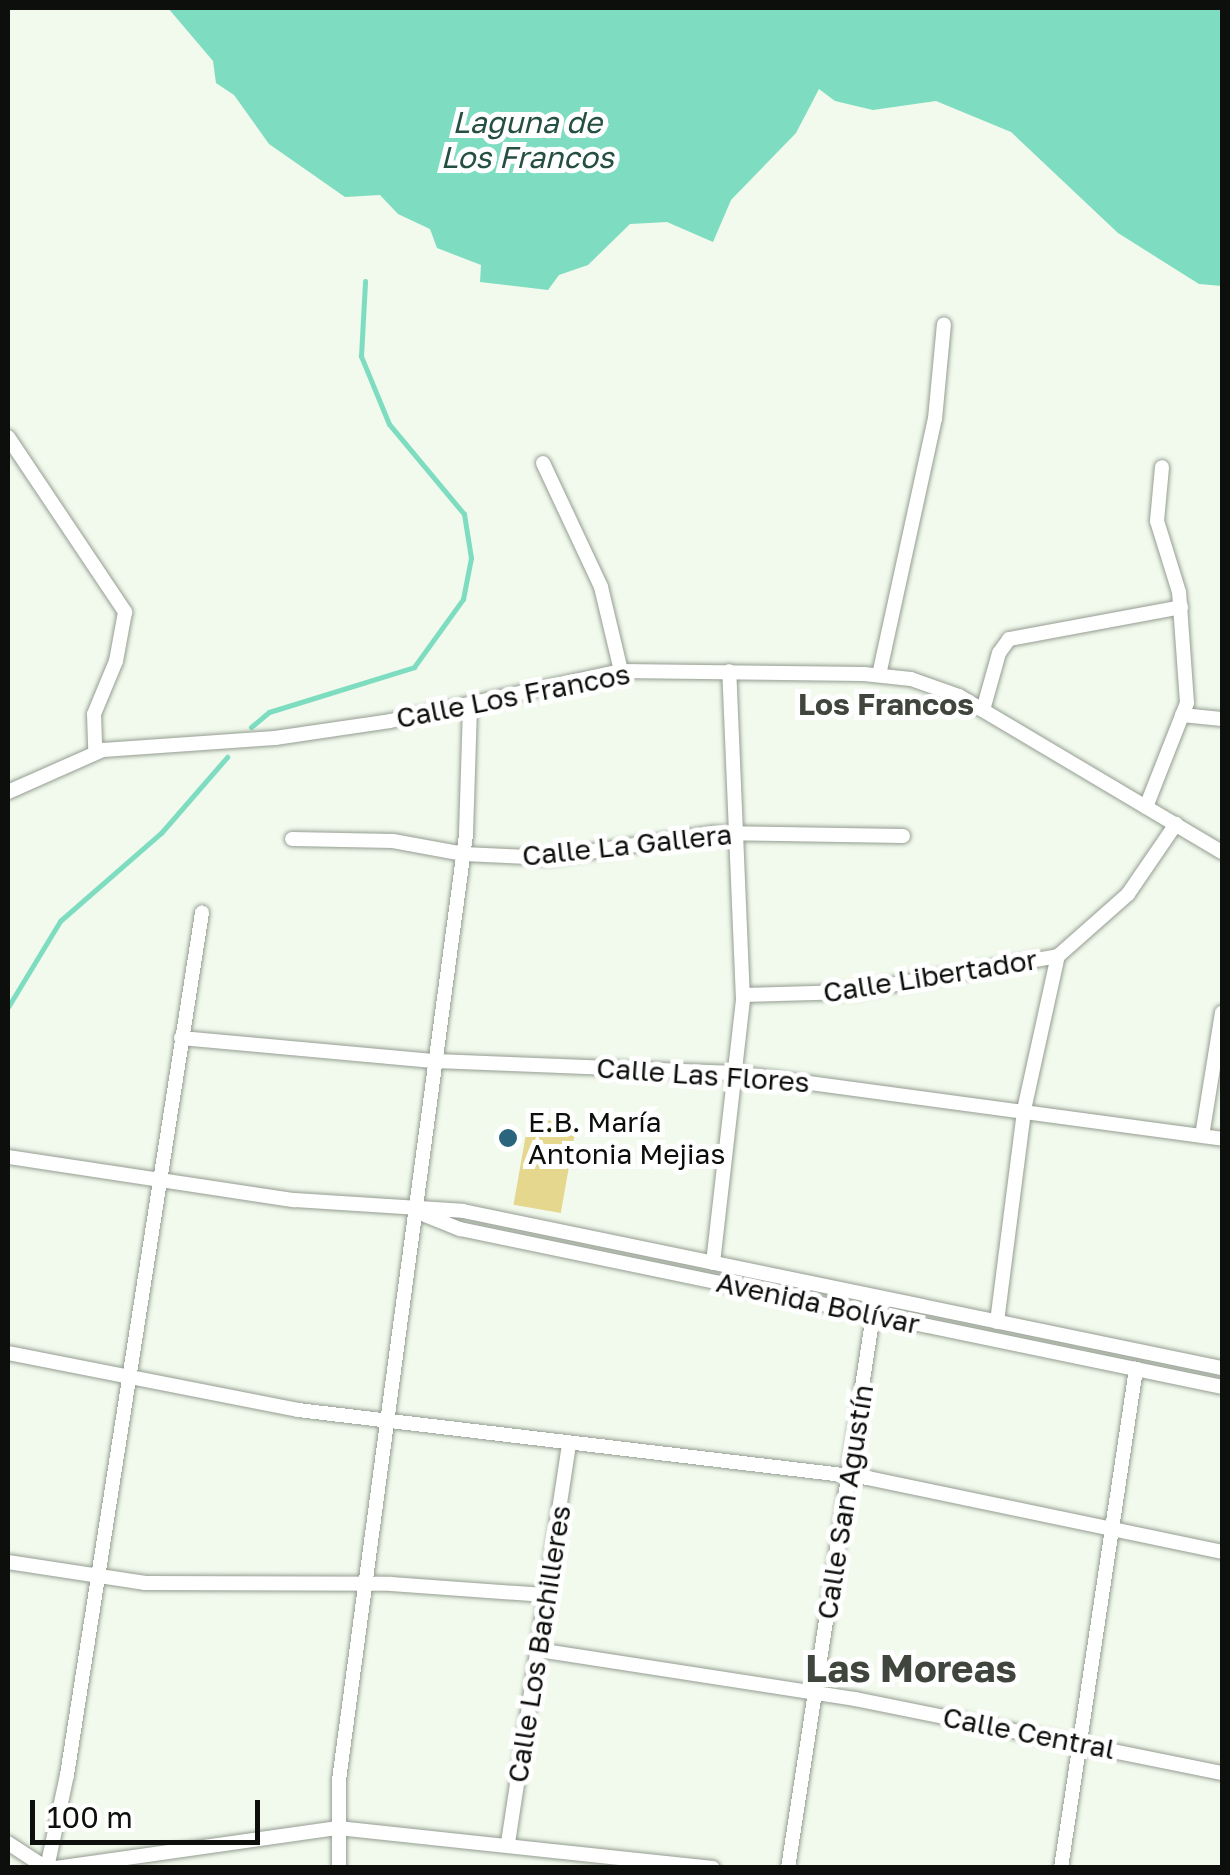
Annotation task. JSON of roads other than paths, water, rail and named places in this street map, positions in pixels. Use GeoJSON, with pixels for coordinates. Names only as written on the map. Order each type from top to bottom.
{"type":"FeatureCollection","features":[{"type":"Feature","properties":{"kind":"street"},"geometry":{"type":"LineString","coordinates":[[879,675],[936,419],[944,324]]}},
{"type":"Feature","properties":{"kind":"street"},"geometry":{"type":"LineString","coordinates":[[8,437],[125,612],[116,661],[94,714],[95,752]]}},
{"type":"Feature","properties":{"kind":"street"},"geometry":{"type":"LineString","coordinates":[[543,464],[601,587],[621,671]]}},
{"type":"Feature","properties":{"kind":"street"},"geometry":{"type":"LineString","coordinates":[[1146,806],[1182,715],[1181,607],[1158,521],[1162,468]]}},
{"type":"Feature","properties":{"kind":"street"},"geometry":{"type":"LineString","coordinates":[[983,710],[998,653],[1009,640],[1181,607]]}},
{"type":"Feature","properties":{"kind":"street","name":"Calle Los Francos"},"geometry":{"type":"LineString","coordinates":[[8,792],[95,752],[275,738],[470,706],[621,671],[879,675],[936,687],[983,710],[1222,852]]}},
{"type":"Feature","properties":{"kind":"street"},"geometry":{"type":"LineString","coordinates":[[713,1263],[743,995],[729,671]]}},
{"type":"Feature","properties":{"kind":"street"},"geometry":{"type":"LineString","coordinates":[[339,1868],[338,1828],[363,1588],[464,854],[470,706]]}},
{"type":"Feature","properties":{"kind":"street"},"geometry":{"type":"LineString","coordinates":[[1182,715],[1222,719]]}},
{"type":"Feature","properties":{"kind":"street","name":"Calle Libertador"},"geometry":{"type":"LineString","coordinates":[[743,995],[850,992],[1058,956],[1128,894],[1176,824]]}},
{"type":"Feature","properties":{"kind":"street","name":"Calle La Gallera"},"geometry":{"type":"LineString","coordinates":[[292,838],[393,841],[464,854],[548,858],[736,832],[904,836]]}},
{"type":"Feature","properties":{"kind":"street"},"geometry":{"type":"LineString","coordinates":[[8,1843],[46,1868],[67,1776],[94,1578],[162,1182],[180,1038],[202,914]]}},
{"type":"Feature","properties":{"kind":"street"},"geometry":{"type":"LineString","coordinates":[[997,1322],[1024,1110],[1058,956]]}},
{"type":"Feature","properties":{"kind":"street"},"geometry":{"type":"LineString","coordinates":[[1202,1136],[1222,1013]]}},
{"type":"Feature","properties":{"kind":"street","name":"Calle Las Flores"},"geometry":{"type":"LineString","coordinates":[[180,1038],[436,1061],[736,1073],[1222,1139]]}},
{"type":"Feature","properties":{"kind":"street","name":"Avenida Bolívar"},"geometry":{"type":"LineString","coordinates":[[8,1158],[162,1182],[415,1211],[463,1212],[1222,1368]]}},
{"type":"Feature","properties":{"kind":"street","name":"Avenida Bolívar"},"geometry":{"type":"LineString","coordinates":[[415,1211],[460,1229],[1222,1387]]}},
{"type":"Feature","properties":{"kind":"street","name":"Calle San Agustín"},"geometry":{"type":"LineString","coordinates":[[788,1868],[873,1315]]}},
{"type":"Feature","properties":{"kind":"street"},"geometry":{"type":"LineString","coordinates":[[8,1353],[384,1421],[848,1475],[1222,1552]]}},
{"type":"Feature","properties":{"kind":"street"},"geometry":{"type":"LineString","coordinates":[[1061,1868],[1136,1369]]}},
{"type":"Feature","properties":{"kind":"street","name":"Calle Los Bachilleres"},"geometry":{"type":"LineString","coordinates":[[508,1843],[569,1444]]}},
{"type":"Feature","properties":{"kind":"street"},"geometry":{"type":"LineString","coordinates":[[8,1562],[94,1578],[546,1595]]}},
{"type":"Feature","properties":{"kind":"street","name":"Calle Central"},"geometry":{"type":"LineString","coordinates":[[538,1650],[816,1692],[1222,1774]]}},
{"type":"Feature","properties":{"kind":"street"},"geometry":{"type":"LineString","coordinates":[[56,1868],[338,1828],[508,1843],[713,1868]]}},
{"type":"Feature","properties":{"kind":"water","name":"Laguna de Los Francos"},"geometry":{"type":"Polygon","coordinates":[[[168,8],[1222,8],[1222,286],[1199,284],[1118,233],[1011,132],[936,101],[873,110],[835,101],[819,89],[796,133],[731,200],[713,242],[667,222],[630,224],[588,265],[559,275],[548,290],[480,282],[481,265],[437,248],[430,229],[398,214],[380,195],[345,197],[269,144],[234,95],[216,83],[213,61],[168,8]]]}},
{"type":"Feature","properties":{"kind":"waterway"},"geometry":{"type":"LineString","coordinates":[[251,727],[269,712],[414,667],[463,599],[471,558],[464,514],[389,424],[361,356],[365,281]]}},
{"type":"Feature","properties":{"kind":"waterway"},"geometry":{"type":"LineString","coordinates":[[8,1007],[60,921],[161,833],[227,757]]}},
{"type":"Feature","properties":{"kind":"place","name":"E.B. María Antonia Mejias"},"geometry":{"type":"Point","coordinates":[508,1138]}},
{"type":"Feature","properties":{"kind":"district","name":"Los Francos"},"geometry":{"type":"Point","coordinates":[886,704]}},
{"type":"Feature","properties":{"kind":"district","name":"Las Moreas"},"geometry":{"type":"Point","coordinates":[911,1668]}}]}
